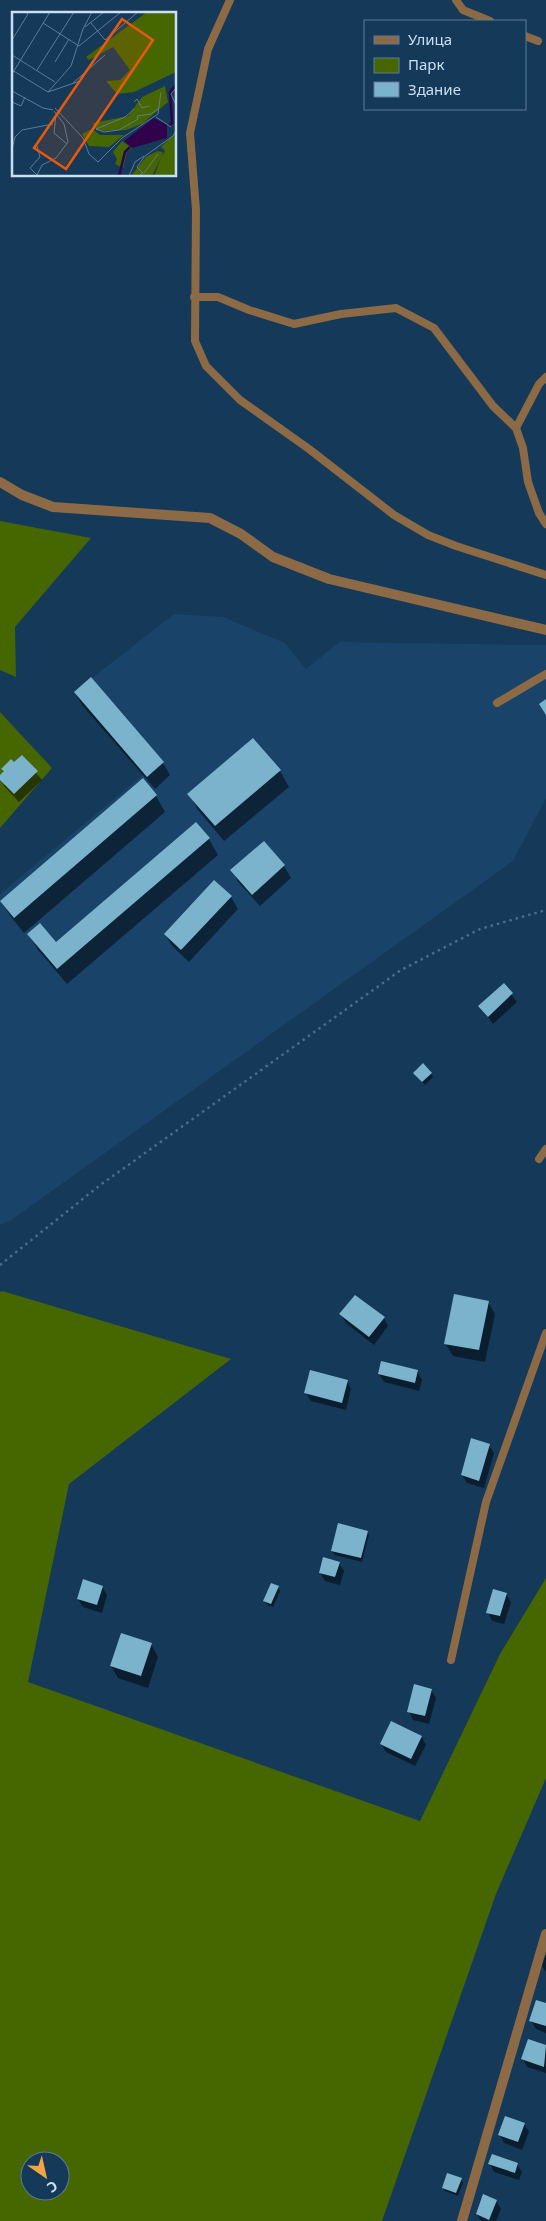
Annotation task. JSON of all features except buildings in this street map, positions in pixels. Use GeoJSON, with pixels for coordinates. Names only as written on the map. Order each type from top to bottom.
{"type":"FeatureCollection","features":[{"type":"Feature","properties":{"kind":"street"},"geometry":{"type":"LineString","coordinates":[[0,482],[22,495],[53,507],[210,518],[241,534],[273,557],[329,579],[546,630]]}},
{"type":"Feature","properties":{"kind":"street"},"geometry":{"type":"LineString","coordinates":[[462,2221],[546,1934]]}},
{"type":"Feature","properties":{"kind":"lane"},"geometry":{"type":"LineString","coordinates":[[230,0],[208,49],[190,133],[196,210],[195,341],[206,366],[240,400],[309,448],[394,516],[428,535],[456,546],[546,575]]}},
{"type":"Feature","properties":{"kind":"lane"},"geometry":{"type":"LineString","coordinates":[[456,0],[463,10],[488,20]]}},
{"type":"Feature","properties":{"kind":"lane"},"geometry":{"type":"LineString","coordinates":[[526,36],[538,41]]}},
{"type":"Feature","properties":{"kind":"lane"},"geometry":{"type":"LineString","coordinates":[[194,297],[218,296],[249,310],[294,324],[341,314],[396,308],[434,328],[493,406],[516,428],[522,448],[528,482],[539,513],[546,524]]}},
{"type":"Feature","properties":{"kind":"lane"},"geometry":{"type":"LineString","coordinates":[[516,428],[539,384],[546,377]]}},
{"type":"Feature","properties":{"kind":"lane"},"geometry":{"type":"LineString","coordinates":[[497,703],[546,674]]}},
{"type":"Feature","properties":{"kind":"lane"},"geometry":{"type":"LineString","coordinates":[[539,1159],[546,1150]]}},
{"type":"Feature","properties":{"kind":"lane"},"geometry":{"type":"LineString","coordinates":[[451,1660],[486,1502],[546,1333]]}},
{"type":"Feature","properties":{"kind":"path"},"geometry":{"type":"LineString","coordinates":[[0,1265],[100,1186],[401,970],[480,929],[546,910]]}},
{"type":"Feature","properties":{"kind":"shaded area"},"geometry":{"type":"Polygon","coordinates":[[[174,614],[223,617],[285,643],[306,669],[339,642],[546,645],[546,798],[513,861],[10,1221],[0,1225],[0,894],[144,774],[74,692],[174,614]]]}},
{"type":"Feature","properties":{"kind":"green space"},"geometry":{"type":"Polygon","coordinates":[[[0,521],[91,538],[15,627],[16,677],[0,670],[0,521]]]}},
{"type":"Feature","properties":{"kind":"green space"},"geometry":{"type":"Polygon","coordinates":[[[0,712],[52,768],[0,828],[0,712]]]}},
{"type":"Feature","properties":{"kind":"green space"},"geometry":{"type":"Polygon","coordinates":[[[2,1291],[231,1359],[69,1484],[28,1682],[420,1821],[500,1654],[546,1578],[546,1778],[496,1894],[382,2221],[0,2221],[0,1292],[2,1291]]]}}]}
